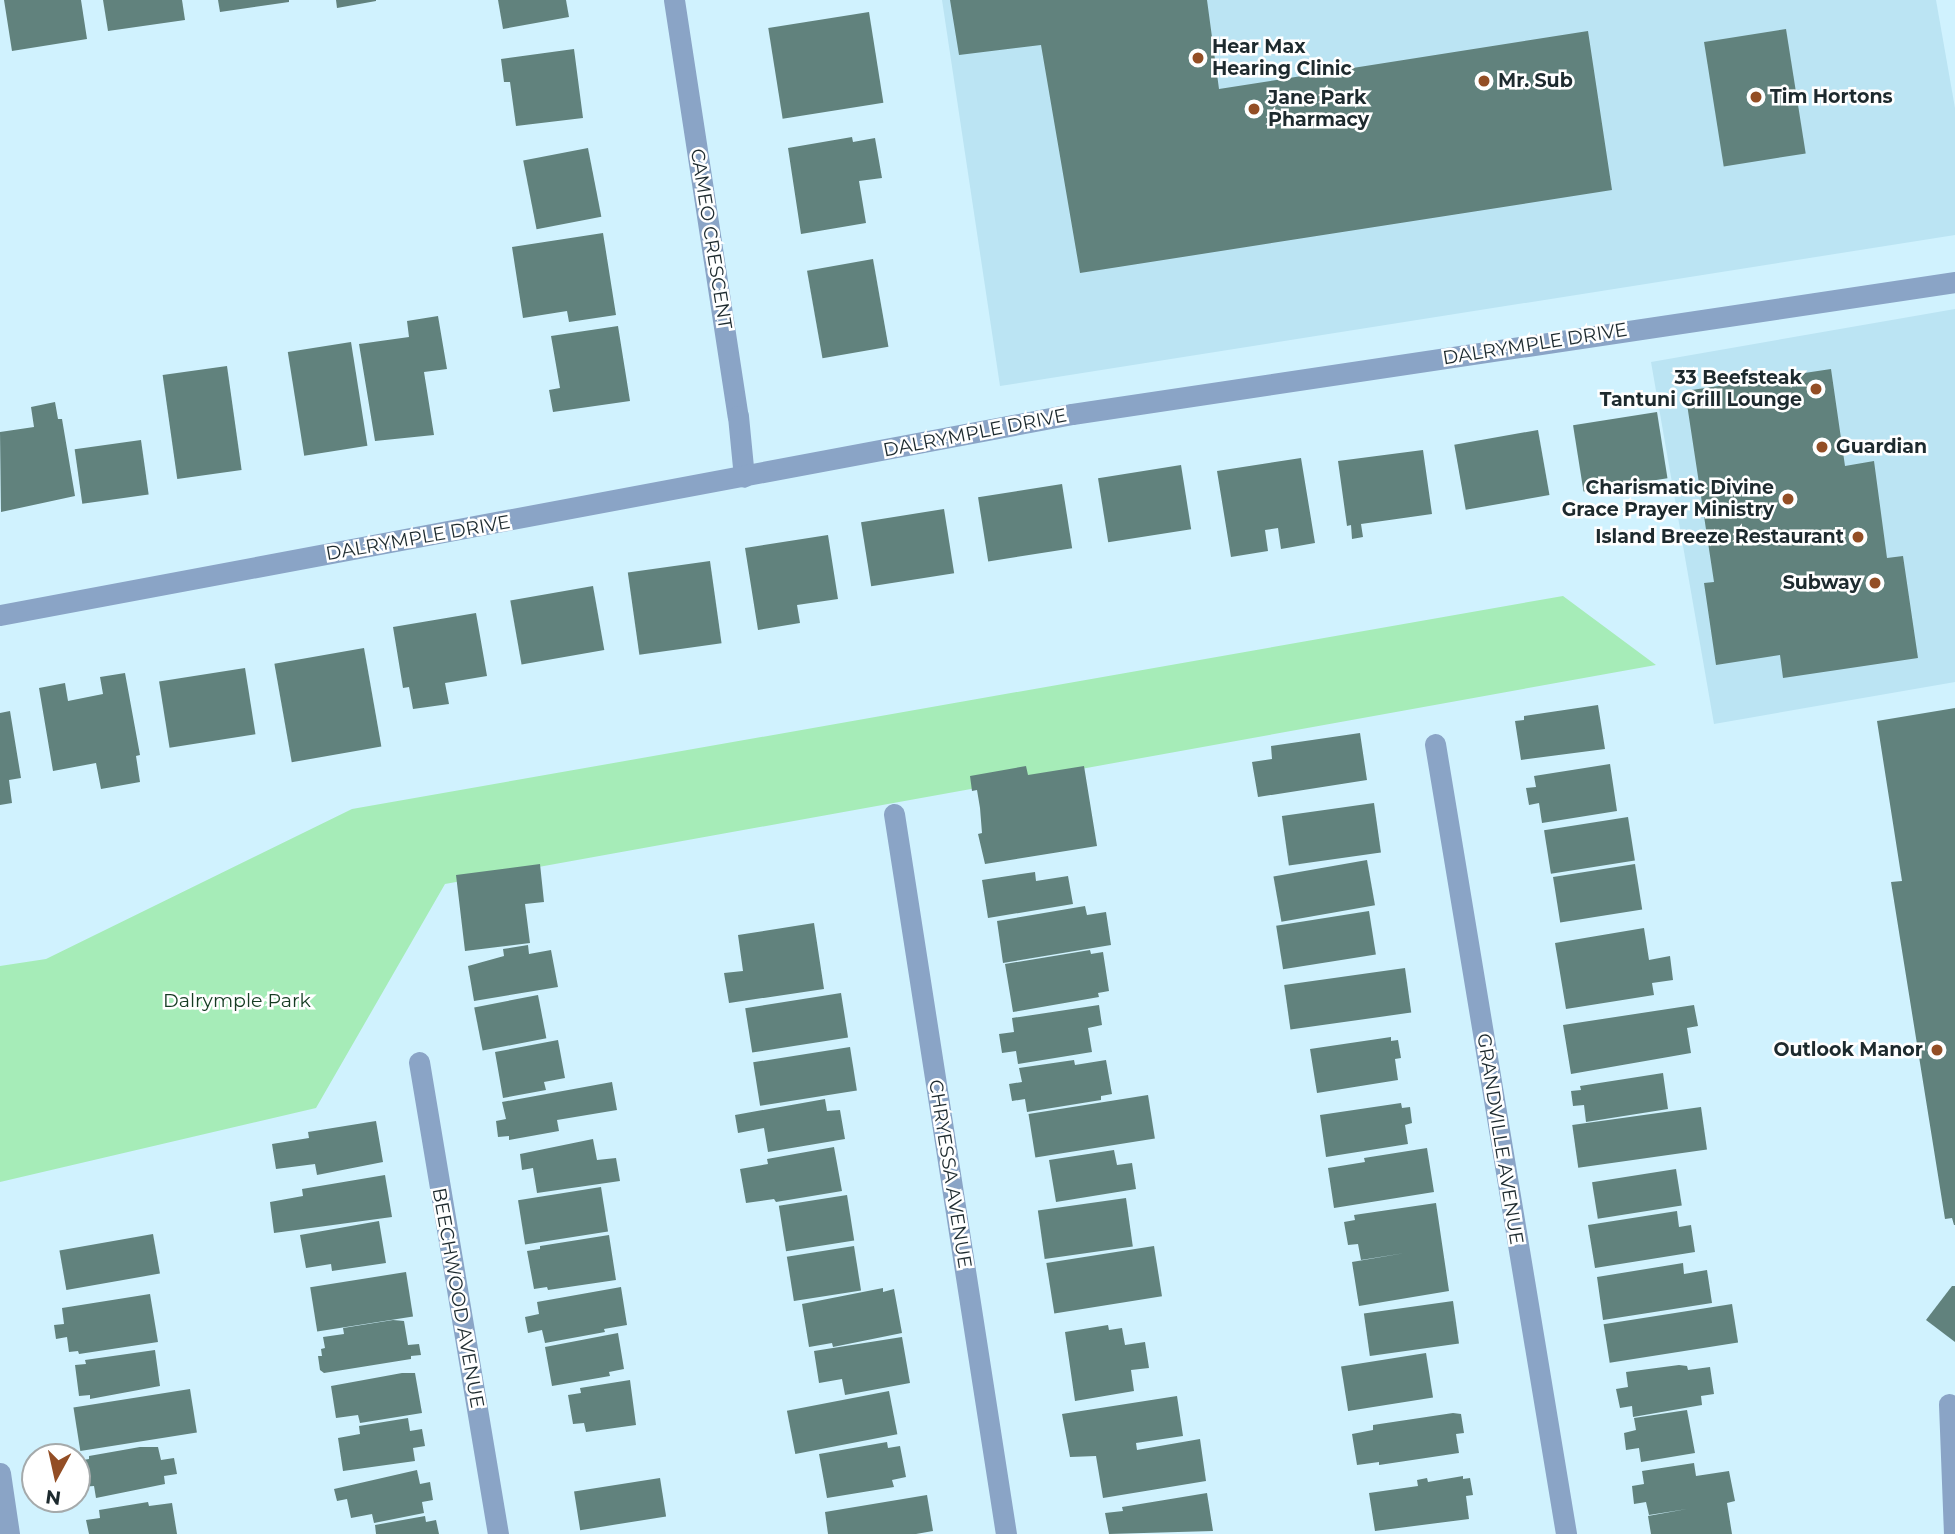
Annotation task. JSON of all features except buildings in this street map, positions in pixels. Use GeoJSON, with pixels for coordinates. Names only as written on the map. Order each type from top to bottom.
{"type":"FeatureCollection","features":[{"type":"Feature","properties":{"kind":"street","name":"CAMEO CRESCENT"},"geometry":{"type":"LineString","coordinates":[[674,0],[738,416],[744,477]]}},
{"type":"Feature","properties":{"kind":"street","name":"DALRYMPLE DRIVE"},"geometry":{"type":"LineString","coordinates":[[0,615],[1072,414],[1955,282]]}},
{"type":"Feature","properties":{"kind":"street","name":"GRANDVILLE AVENUE"},"geometry":{"type":"LineString","coordinates":[[1435,744],[1566,1534]]}},
{"type":"Feature","properties":{"kind":"street","name":"CHRYESSA AVENUE"},"geometry":{"type":"LineString","coordinates":[[894,814],[1006,1534]]}},
{"type":"Feature","properties":{"kind":"street","name":"BEECHWOOD AVENUE"},"geometry":{"type":"LineString","coordinates":[[419,1062],[498,1534]]}},
{"type":"Feature","properties":{"kind":"street"},"geometry":{"type":"LineString","coordinates":[[1949,1404],[1954,1534]]}},
{"type":"Feature","properties":{"kind":"street"},"geometry":{"type":"LineString","coordinates":[[0,1473],[9,1534]]}},
{"type":"Feature","properties":{"kind":"shaded area"},"geometry":{"type":"Polygon","coordinates":[[[942,0],[1936,0],[1955,108],[1955,235],[1000,386],[942,0]]]}},
{"type":"Feature","properties":{"kind":"shaded area"},"geometry":{"type":"Polygon","coordinates":[[[1955,309],[1955,682],[1714,724],[1651,362],[1955,309]]]}},
{"type":"Feature","properties":{"kind":"green space","name":"Dalrymple Park"},"geometry":{"type":"Polygon","coordinates":[[[1563,596],[1656,665],[445,884],[316,1108],[0,1182],[0,966],[46,959],[352,809],[1563,596]]]}},
{"type":"Feature","properties":{"kind":"place","name":"Hear Max Hearing Clinic"},"geometry":{"type":"Point","coordinates":[1198,58]}},
{"type":"Feature","properties":{"kind":"place","name":"Mr. Sub"},"geometry":{"type":"Point","coordinates":[1484,81]}},
{"type":"Feature","properties":{"kind":"place","name":"Tim Hortons"},"geometry":{"type":"Point","coordinates":[1756,97]}},
{"type":"Feature","properties":{"kind":"place","name":"Jane Park Pharmacy"},"geometry":{"type":"Point","coordinates":[1254,109]}},
{"type":"Feature","properties":{"kind":"place","name":"33 Beefsteak Tantuni Grill Lounge"},"geometry":{"type":"Point","coordinates":[1816,389]}},
{"type":"Feature","properties":{"kind":"place","name":"Guardian"},"geometry":{"type":"Point","coordinates":[1822,447]}},
{"type":"Feature","properties":{"kind":"place","name":"Charismatic Divine Grace Prayer Ministry"},"geometry":{"type":"Point","coordinates":[1788,499]}},
{"type":"Feature","properties":{"kind":"place","name":"Island Breeze Restaurant"},"geometry":{"type":"Point","coordinates":[1858,537]}},
{"type":"Feature","properties":{"kind":"place","name":"Subway"},"geometry":{"type":"Point","coordinates":[1875,583]}},
{"type":"Feature","properties":{"kind":"place","name":"Outlook Manor"},"geometry":{"type":"Point","coordinates":[1937,1050]}}]}
